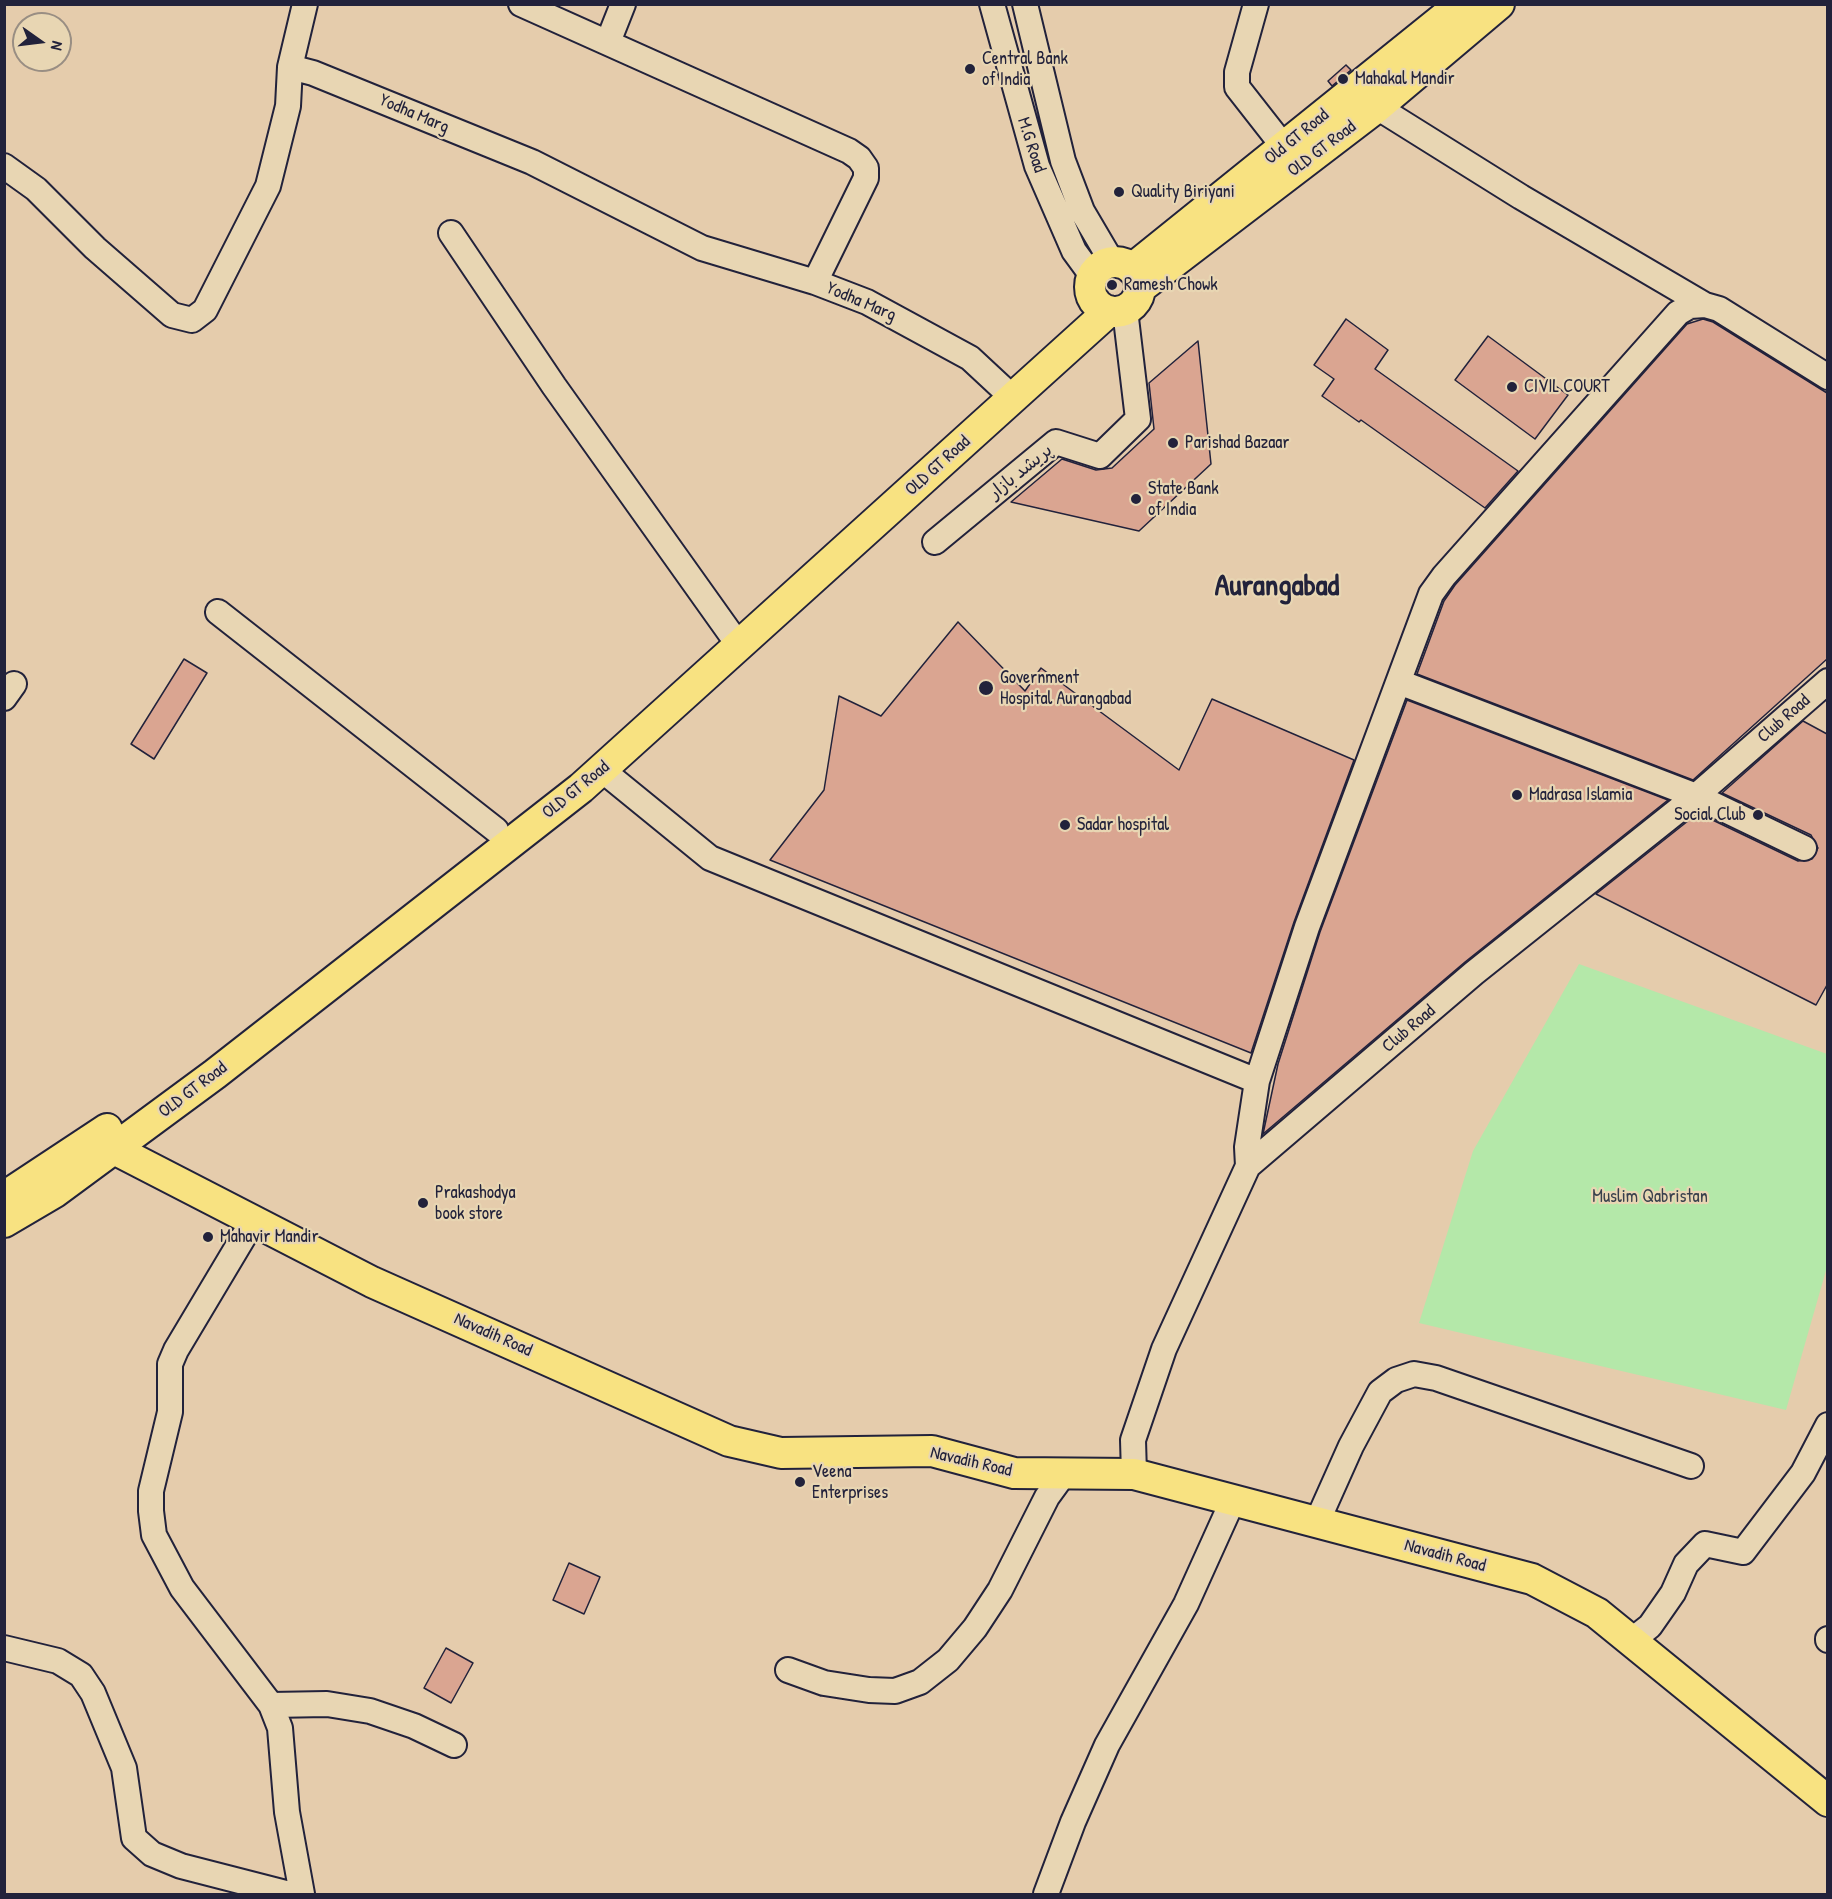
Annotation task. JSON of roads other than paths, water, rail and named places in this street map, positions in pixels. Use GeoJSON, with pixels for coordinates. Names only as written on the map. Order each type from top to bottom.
{"type":"FeatureCollection","features":[{"type":"Feature","properties":{"kind":"main road","name":"Old GT Road"},"geometry":{"type":"LineString","coordinates":[[1115,288],[1461,4]]}},
{"type":"Feature","properties":{"kind":"main road","name":"OLD GT Road"},"geometry":{"type":"LineString","coordinates":[[4,1197],[108,1141],[225,1066],[602,770],[1009,393],[1115,288],[1377,107],[1499,4]]}},
{"type":"Feature","properties":{"kind":"main road","name":"OLD GT Road"},"geometry":{"type":"LineString","coordinates":[[4,1222],[55,1192],[108,1141],[203,1062],[566,774],[1009,393]]}},
{"type":"Feature","properties":{"kind":"main road","name":"Navadih Road"},"geometry":{"type":"LineString","coordinates":[[108,1141],[253,1221],[372,1282],[729,1441],[781,1453],[932,1451],[1014,1473],[1134,1474],[1532,1579],[1597,1613],[1827,1801]]}},
{"type":"Feature","properties":{"kind":"street"},"geometry":{"type":"LineString","coordinates":[[7,174],[36,189],[95,248],[172,315],[192,320],[205,310],[268,186],[288,106],[290,67],[305,4]]}},
{"type":"Feature","properties":{"kind":"street"},"geometry":{"type":"LineString","coordinates":[[521,4],[849,151],[859,158],[866,168],[866,178],[815,282]]}},
{"type":"Feature","properties":{"kind":"street"},"geometry":{"type":"LineString","coordinates":[[608,42],[623,4]]}},
{"type":"Feature","properties":{"kind":"street","name":"M.G Road"},"geometry":{"type":"LineString","coordinates":[[992,4],[1037,166],[1074,251],[1115,288]]}},
{"type":"Feature","properties":{"kind":"street","name":"M.G Road"},"geometry":{"type":"LineString","coordinates":[[1025,4],[1063,161],[1115,288]]}},
{"type":"Feature","properties":{"kind":"street"},"geometry":{"type":"LineString","coordinates":[[1256,4],[1237,72],[1237,87],[1284,147]]}},
{"type":"Feature","properties":{"kind":"street","name":"Yodha Marg"},"geometry":{"type":"LineString","coordinates":[[290,67],[313,73],[578,182],[702,249],[815,282],[904,320],[970,358],[1009,393]]}},
{"type":"Feature","properties":{"kind":"street"},"geometry":{"type":"LineString","coordinates":[[1377,107],[1466,164],[1705,305],[1731,315],[1827,377]]}},
{"type":"Feature","properties":{"kind":"street"},"geometry":{"type":"LineString","coordinates":[[451,233],[554,386],[730,633]]}},
{"type":"Feature","properties":{"kind":"street","name":"پریشد بازار"},"geometry":{"type":"LineString","coordinates":[[935,542],[1056,442],[1100,456],[1138,419],[1115,288]]}},
{"type":"Feature","properties":{"kind":"street"},"geometry":{"type":"LineString","coordinates":[[1248,1166],[1247,1147],[1257,1081],[1307,927],[1431,594],[1444,576],[1678,313],[1690,306],[1705,305]]}},
{"type":"Feature","properties":{"kind":"street"},"geometry":{"type":"LineString","coordinates":[[218,612],[496,830]]}},
{"type":"Feature","properties":{"kind":"street","name":"Club Road"},"geometry":{"type":"LineString","coordinates":[[1134,1474],[1133,1440],[1164,1349],[1248,1166],[1474,974],[1696,796],[1817,704],[1827,681]]}},
{"type":"Feature","properties":{"kind":"street"},"geometry":{"type":"LineString","coordinates":[[1399,682],[1696,796],[1804,848]]}},
{"type":"Feature","properties":{"kind":"street"},"geometry":{"type":"LineString","coordinates":[[602,770],[710,858],[1257,1081]]}},
{"type":"Feature","properties":{"kind":"street"},"geometry":{"type":"LineString","coordinates":[[253,1221],[176,1350],[170,1364],[170,1412],[151,1491],[151,1511],[154,1535],[182,1587],[271,1706],[280,1728],[287,1812],[302,1894]]}},
{"type":"Feature","properties":{"kind":"street"},"geometry":{"type":"LineString","coordinates":[[1317,1522],[1351,1446],[1380,1392],[1396,1380],[1414,1374],[1436,1378],[1691,1466]]}},
{"type":"Feature","properties":{"kind":"street"},"geometry":{"type":"LineString","coordinates":[[1631,1641],[1650,1626],[1673,1593],[1686,1564],[1705,1544],[1743,1552],[1803,1473],[1827,1425]]}},
{"type":"Feature","properties":{"kind":"street"},"geometry":{"type":"LineString","coordinates":[[788,1670],[824,1683],[869,1690],[895,1691],[921,1682],[948,1660],[975,1628],[1000,1590],[1047,1497],[1063,1475]]}},
{"type":"Feature","properties":{"kind":"street"},"geometry":{"type":"LineString","coordinates":[[1046,1894],[1073,1822],[1107,1745],[1186,1604],[1233,1500]]}},
{"type":"Feature","properties":{"kind":"street"},"geometry":{"type":"LineString","coordinates":[[4,1648],[58,1661],[81,1675],[93,1693],[124,1768],[134,1838],[152,1854],[181,1866],[290,1894]]}},
{"type":"Feature","properties":{"kind":"street"},"geometry":{"type":"LineString","coordinates":[[271,1706],[295,1703],[327,1704],[370,1711],[414,1726],[454,1745]]}},
{"type":"Feature","properties":{"kind":"place","name":"Central Bank of India"},"geometry":{"type":"Point","coordinates":[970,69]}},
{"type":"Feature","properties":{"kind":"place","name":"Mahakal Mandir"},"geometry":{"type":"Point","coordinates":[1343,79]}},
{"type":"Feature","properties":{"kind":"place","name":"Quality Biriyani"},"geometry":{"type":"Point","coordinates":[1119,192]}},
{"type":"Feature","properties":{"kind":"place","name":"Ramesh Chowk"},"geometry":{"type":"Point","coordinates":[1112,285]}},
{"type":"Feature","properties":{"kind":"place","name":"CIVIL COURT"},"geometry":{"type":"Point","coordinates":[1512,387]}},
{"type":"Feature","properties":{"kind":"place","name":"Parishad Bazaar"},"geometry":{"type":"Point","coordinates":[1173,443]}},
{"type":"Feature","properties":{"kind":"place","name":"State Bank of India"},"geometry":{"type":"Point","coordinates":[1136,499]}},
{"type":"Feature","properties":{"kind":"place","name":"Government Hospital Aurangabad"},"geometry":{"type":"Point","coordinates":[986,688]}},
{"type":"Feature","properties":{"kind":"place","name":"Madrasa Islamia"},"geometry":{"type":"Point","coordinates":[1517,795]}},
{"type":"Feature","properties":{"kind":"place","name":"Social Club"},"geometry":{"type":"Point","coordinates":[1758,815]}},
{"type":"Feature","properties":{"kind":"place","name":"Sadar hospital"},"geometry":{"type":"Point","coordinates":[1065,825]}},
{"type":"Feature","properties":{"kind":"place","name":"Prakashodya book store"},"geometry":{"type":"Point","coordinates":[423,1203]}},
{"type":"Feature","properties":{"kind":"place","name":"Mahavir Mandir"},"geometry":{"type":"Point","coordinates":[208,1237]}},
{"type":"Feature","properties":{"kind":"place","name":"Veena Enterprises"},"geometry":{"type":"Point","coordinates":[800,1482]}},
{"type":"Feature","properties":{"kind":"district","name":"Aurangabad"},"geometry":{"type":"Point","coordinates":[1277,587]}},
{"type":"Feature","properties":{"kind":"park label","name":"Muslim Qabristan"},"geometry":{"type":"Point","coordinates":[1650,1197]}}]}
